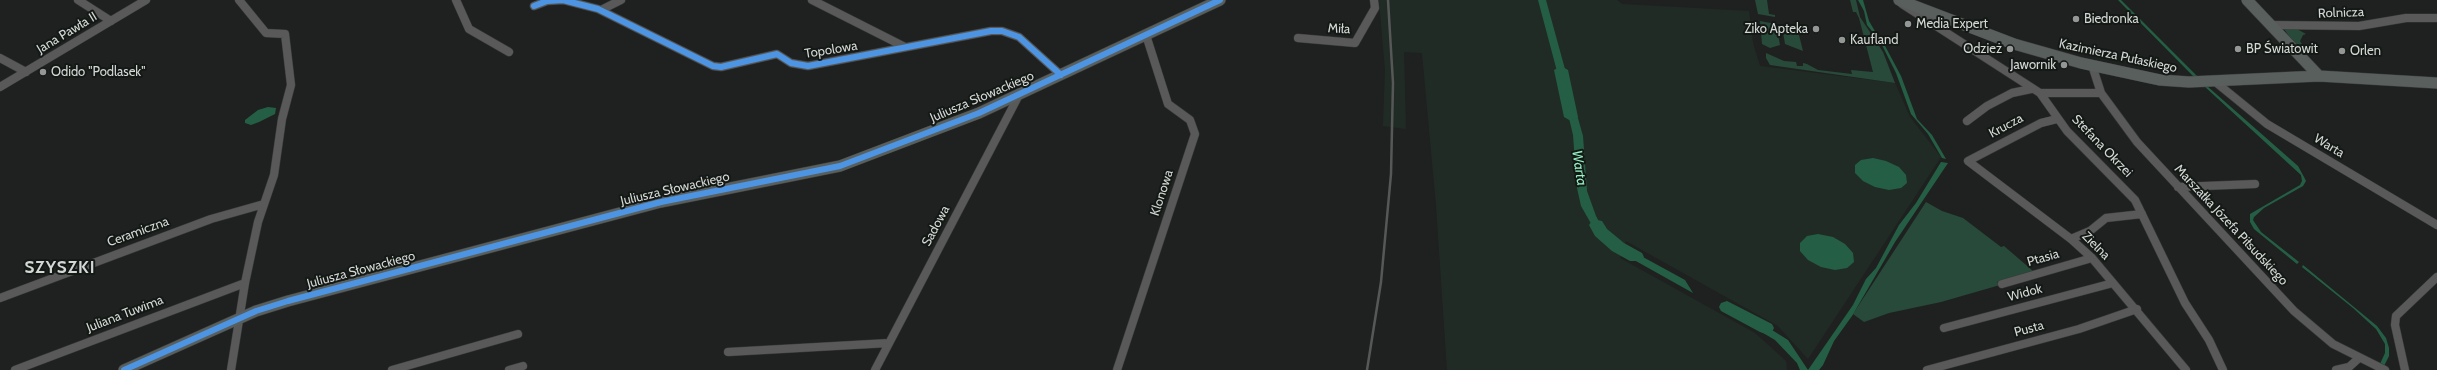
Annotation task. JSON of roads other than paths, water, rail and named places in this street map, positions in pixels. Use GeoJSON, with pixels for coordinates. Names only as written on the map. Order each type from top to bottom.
{"type":"FeatureCollection","features":[{"type":"Feature","properties":{"kind":"street"},"geometry":{"type":"LineString","coordinates":[[78,0],[105,20],[111,21]]}},
{"type":"Feature","properties":{"kind":"street","name":"Jana Pawła II"},"geometry":{"type":"LineString","coordinates":[[0,87],[146,0]]}},
{"type":"Feature","properties":{"kind":"street"},"geometry":{"type":"LineString","coordinates":[[231,370],[241,318],[245,283],[264,204],[274,175],[282,119],[291,85],[284,34],[266,33],[239,0]]}},
{"type":"Feature","properties":{"kind":"street"},"geometry":{"type":"LineString","coordinates":[[456,0],[469,30],[509,52]]}},
{"type":"Feature","properties":{"kind":"street","name":"Topolowa"},"geometry":{"type":"LineString","coordinates":[[534,6],[547,1],[564,0],[601,10],[713,66],[721,67],[777,54],[791,63],[808,66],[991,31],[1006,31],[1019,37],[1061,75]]}},
{"type":"Feature","properties":{"kind":"street"},"geometry":{"type":"LineString","coordinates":[[601,10],[621,0]]}},
{"type":"Feature","properties":{"kind":"street"},"geometry":{"type":"LineString","coordinates":[[812,0],[905,47]]}},
{"type":"Feature","properties":{"kind":"street","name":"Juliusza Słowackiego"},"geometry":{"type":"LineString","coordinates":[[124,370],[241,318],[288,301],[634,209],[690,196],[840,166],[1019,95],[1220,0]]}},
{"type":"Feature","properties":{"kind":"street","name":"Miła"},"geometry":{"type":"LineString","coordinates":[[1298,38],[1355,43],[1375,8],[1374,0]]}},
{"type":"Feature","properties":{"kind":"street","name":"Kazimierza Pułaskiego"},"geometry":{"type":"LineString","coordinates":[[1898,0],[2014,44],[2092,65],[2160,80],[2191,82],[2319,76],[2437,83]]}},
{"type":"Feature","properties":{"kind":"street","name":"Stefana Okrzei"},"geometry":{"type":"LineString","coordinates":[[1898,0],[2040,93],[2057,119],[2127,191],[2142,214],[2185,303],[2209,340],[2223,370]]}},
{"type":"Feature","properties":{"kind":"street"},"geometry":{"type":"LineString","coordinates":[[2248,0],[2319,76]]}},
{"type":"Feature","properties":{"kind":"street","name":"Rolnicza"},"geometry":{"type":"LineString","coordinates":[[2267,21],[2355,26],[2406,18],[2437,18]]}},
{"type":"Feature","properties":{"kind":"street","name":"Klonowa"},"geometry":{"type":"LineString","coordinates":[[1117,370],[1195,134],[1195,128],[1190,120],[1168,104],[1160,71],[1146,35]]}},
{"type":"Feature","properties":{"kind":"street"},"geometry":{"type":"LineString","coordinates":[[0,58],[26,72]]}},
{"type":"Feature","properties":{"kind":"street","name":"Marszałka Józefa Piłsudskiego"},"geometry":{"type":"LineString","coordinates":[[2092,65],[2101,92],[2137,142],[2309,326],[2333,344],[2358,358],[2385,370]]}},
{"type":"Feature","properties":{"kind":"street","name":"Warta"},"geometry":{"type":"LineString","coordinates":[[2212,80],[2267,124],[2437,225]]}},
{"type":"Feature","properties":{"kind":"street"},"geometry":{"type":"LineString","coordinates":[[1967,121],[1987,106],[2012,93],[2031,88]]}},
{"type":"Feature","properties":{"kind":"street"},"geometry":{"type":"LineString","coordinates":[[2040,93],[2101,92]]}},
{"type":"Feature","properties":{"kind":"street","name":"Sadowa"},"geometry":{"type":"LineString","coordinates":[[875,370],[1019,95]]}},
{"type":"Feature","properties":{"kind":"street","name":"Krucza"},"geometry":{"type":"LineString","coordinates":[[1968,161],[2041,123],[2057,119]]}},
{"type":"Feature","properties":{"kind":"street","name":"Zielna"},"geometry":{"type":"LineString","coordinates":[[1968,161],[2071,239],[2092,258],[2186,370]]}},
{"type":"Feature","properties":{"kind":"street"},"geometry":{"type":"LineString","coordinates":[[2178,187],[2256,184]]}},
{"type":"Feature","properties":{"kind":"street","name":"Ceramiczna"},"geometry":{"type":"LineString","coordinates":[[0,298],[212,219],[264,204]]}},
{"type":"Feature","properties":{"kind":"street"},"geometry":{"type":"LineString","coordinates":[[2071,239],[2090,232],[2106,218],[2142,214]]}},
{"type":"Feature","properties":{"kind":"street","name":"Ptasia"},"geometry":{"type":"LineString","coordinates":[[2002,284],[2092,258]]}},
{"type":"Feature","properties":{"kind":"street"},"geometry":{"type":"LineString","coordinates":[[2405,370],[2395,325],[2396,316],[2437,277]]}},
{"type":"Feature","properties":{"kind":"street","name":"Widok"},"geometry":{"type":"LineString","coordinates":[[1944,328],[2112,282]]}},
{"type":"Feature","properties":{"kind":"street","name":"Juliana Tuwima"},"geometry":{"type":"LineString","coordinates":[[14,370],[245,283]]}},
{"type":"Feature","properties":{"kind":"street","name":"Pusta"},"geometry":{"type":"LineString","coordinates":[[1927,370],[2079,329],[2137,310]]}},
{"type":"Feature","properties":{"kind":"street"},"geometry":{"type":"LineString","coordinates":[[392,370],[518,334]]}},
{"type":"Feature","properties":{"kind":"street"},"geometry":{"type":"LineString","coordinates":[[728,352],[889,344]]}},
{"type":"Feature","properties":{"kind":"street"},"geometry":{"type":"LineString","coordinates":[[2336,370],[2349,367],[2358,358]]}},
{"type":"Feature","properties":{"kind":"street"},"geometry":{"type":"LineString","coordinates":[[509,370],[523,366]]}},
{"type":"Feature","properties":{"kind":"water"},"geometry":{"type":"Polygon","coordinates":[[[1538,0],[1546,0],[1571,91],[1562,90],[1538,0]]]}},
{"type":"Feature","properties":{"kind":"water"},"geometry":{"type":"Polygon","coordinates":[[[1858,0],[1863,0],[1869,21],[1876,33],[1883,38],[1884,44],[1901,76],[1917,119],[1932,135],[1946,159],[1942,158],[1928,134],[1911,114],[1896,73],[1880,41],[1867,25],[1864,11],[1858,0]]]}},
{"type":"Feature","properties":{"kind":"water"},"geometry":{"type":"Polygon","coordinates":[[[2118,0],[2121,0],[2198,77],[2194,77],[2118,0]]]}},
{"type":"Feature","properties":{"kind":"water"},"geometry":{"type":"Polygon","coordinates":[[[2204,86],[2207,86],[2298,166],[2304,177],[2306,181],[2303,186],[2264,208],[2254,217],[2253,220],[2261,232],[2299,262],[2297,264],[2254,229],[2250,222],[2250,214],[2300,185],[2302,181],[2301,175],[2204,86]]]}},
{"type":"Feature","properties":{"kind":"water"},"geometry":{"type":"Polygon","coordinates":[[[1564,97],[1572,97],[1583,136],[1587,191],[1596,216],[1604,231],[1611,238],[1608,243],[1593,227],[1581,206],[1577,188],[1573,135],[1564,97]]]}},
{"type":"Feature","properties":{"kind":"water"},"geometry":{"type":"Polygon","coordinates":[[[268,107],[276,108],[275,114],[251,125],[245,123],[245,120],[258,110],[268,107]]]}},
{"type":"Feature","properties":{"kind":"water"},"geometry":{"type":"Polygon","coordinates":[[[1873,158],[1886,161],[1899,167],[1906,175],[1907,183],[1901,188],[1889,190],[1875,187],[1863,181],[1855,173],[1855,165],[1861,160],[1873,158]]]}},
{"type":"Feature","properties":{"kind":"water"},"geometry":{"type":"Polygon","coordinates":[[[1941,162],[1948,163],[1895,242],[1852,316],[1834,341],[1823,365],[1819,370],[1808,370],[1853,305],[1866,279],[1876,268],[1899,225],[1916,203],[1941,162]]]}},
{"type":"Feature","properties":{"kind":"water"},"geometry":{"type":"Polygon","coordinates":[[[1818,234],[1833,237],[1845,244],[1853,253],[1854,262],[1847,268],[1835,270],[1821,267],[1808,260],[1800,251],[1800,243],[1807,236],[1818,234]]]}},
{"type":"Feature","properties":{"kind":"water"},"geometry":{"type":"Polygon","coordinates":[[[1621,245],[1685,280],[1693,293],[1618,251],[1621,245]]]}},
{"type":"Feature","properties":{"kind":"water"},"geometry":{"type":"Polygon","coordinates":[[[2303,265],[2377,326],[2386,338],[2389,348],[2389,356],[2384,366],[2380,364],[2385,353],[2385,344],[2376,329],[2353,308],[2302,267],[2303,265]]]}},
{"type":"Feature","properties":{"kind":"water"},"geometry":{"type":"Polygon","coordinates":[[[1748,315],[1788,340],[1808,370],[1800,370],[1797,363],[1775,340],[1748,324],[1748,315]]]}},
{"type":"Feature","properties":{"kind":"waterway","name":"Warta"},"geometry":{"type":"LineString","coordinates":[[1561,70],[1571,117]]}},
{"type":"Feature","properties":{"kind":"waterway","name":"Warta"},"geometry":{"type":"LineString","coordinates":[[1597,225],[1601,232],[1618,247],[1636,257]]}},
{"type":"Feature","properties":{"kind":"waterway","name":"Warta"},"geometry":{"type":"LineString","coordinates":[[1727,307],[1766,328]]}},
{"type":"Feature","properties":{"kind":"railway"},"geometry":{"type":"LineString","coordinates":[[1367,370],[1381,282],[1391,174],[1393,83],[1388,0]]}},
{"type":"Feature","properties":{"kind":"place","name":"Biedronka"},"geometry":{"type":"Point","coordinates":[2076,19]}},
{"type":"Feature","properties":{"kind":"place","name":"Media Expert"},"geometry":{"type":"Point","coordinates":[1908,24]}},
{"type":"Feature","properties":{"kind":"place","name":"Ziko Apteka"},"geometry":{"type":"Point","coordinates":[1816,29]}},
{"type":"Feature","properties":{"kind":"place","name":"Kaufland"},"geometry":{"type":"Point","coordinates":[1842,40]}},
{"type":"Feature","properties":{"kind":"place","name":"Odzież"},"geometry":{"type":"Point","coordinates":[2010,49]}},
{"type":"Feature","properties":{"kind":"place","name":"BP Światowit"},"geometry":{"type":"Point","coordinates":[2238,49]}},
{"type":"Feature","properties":{"kind":"place","name":"Orlen"},"geometry":{"type":"Point","coordinates":[2342,51]}},
{"type":"Feature","properties":{"kind":"place","name":"Jawornik"},"geometry":{"type":"Point","coordinates":[2064,65]}},
{"type":"Feature","properties":{"kind":"place","name":"Odido \"Podlasek\""},"geometry":{"type":"Point","coordinates":[43,72]}},
{"type":"Feature","properties":{"kind":"district","name":"SZYSZKI"},"geometry":{"type":"Point","coordinates":[60,268]}}]}
